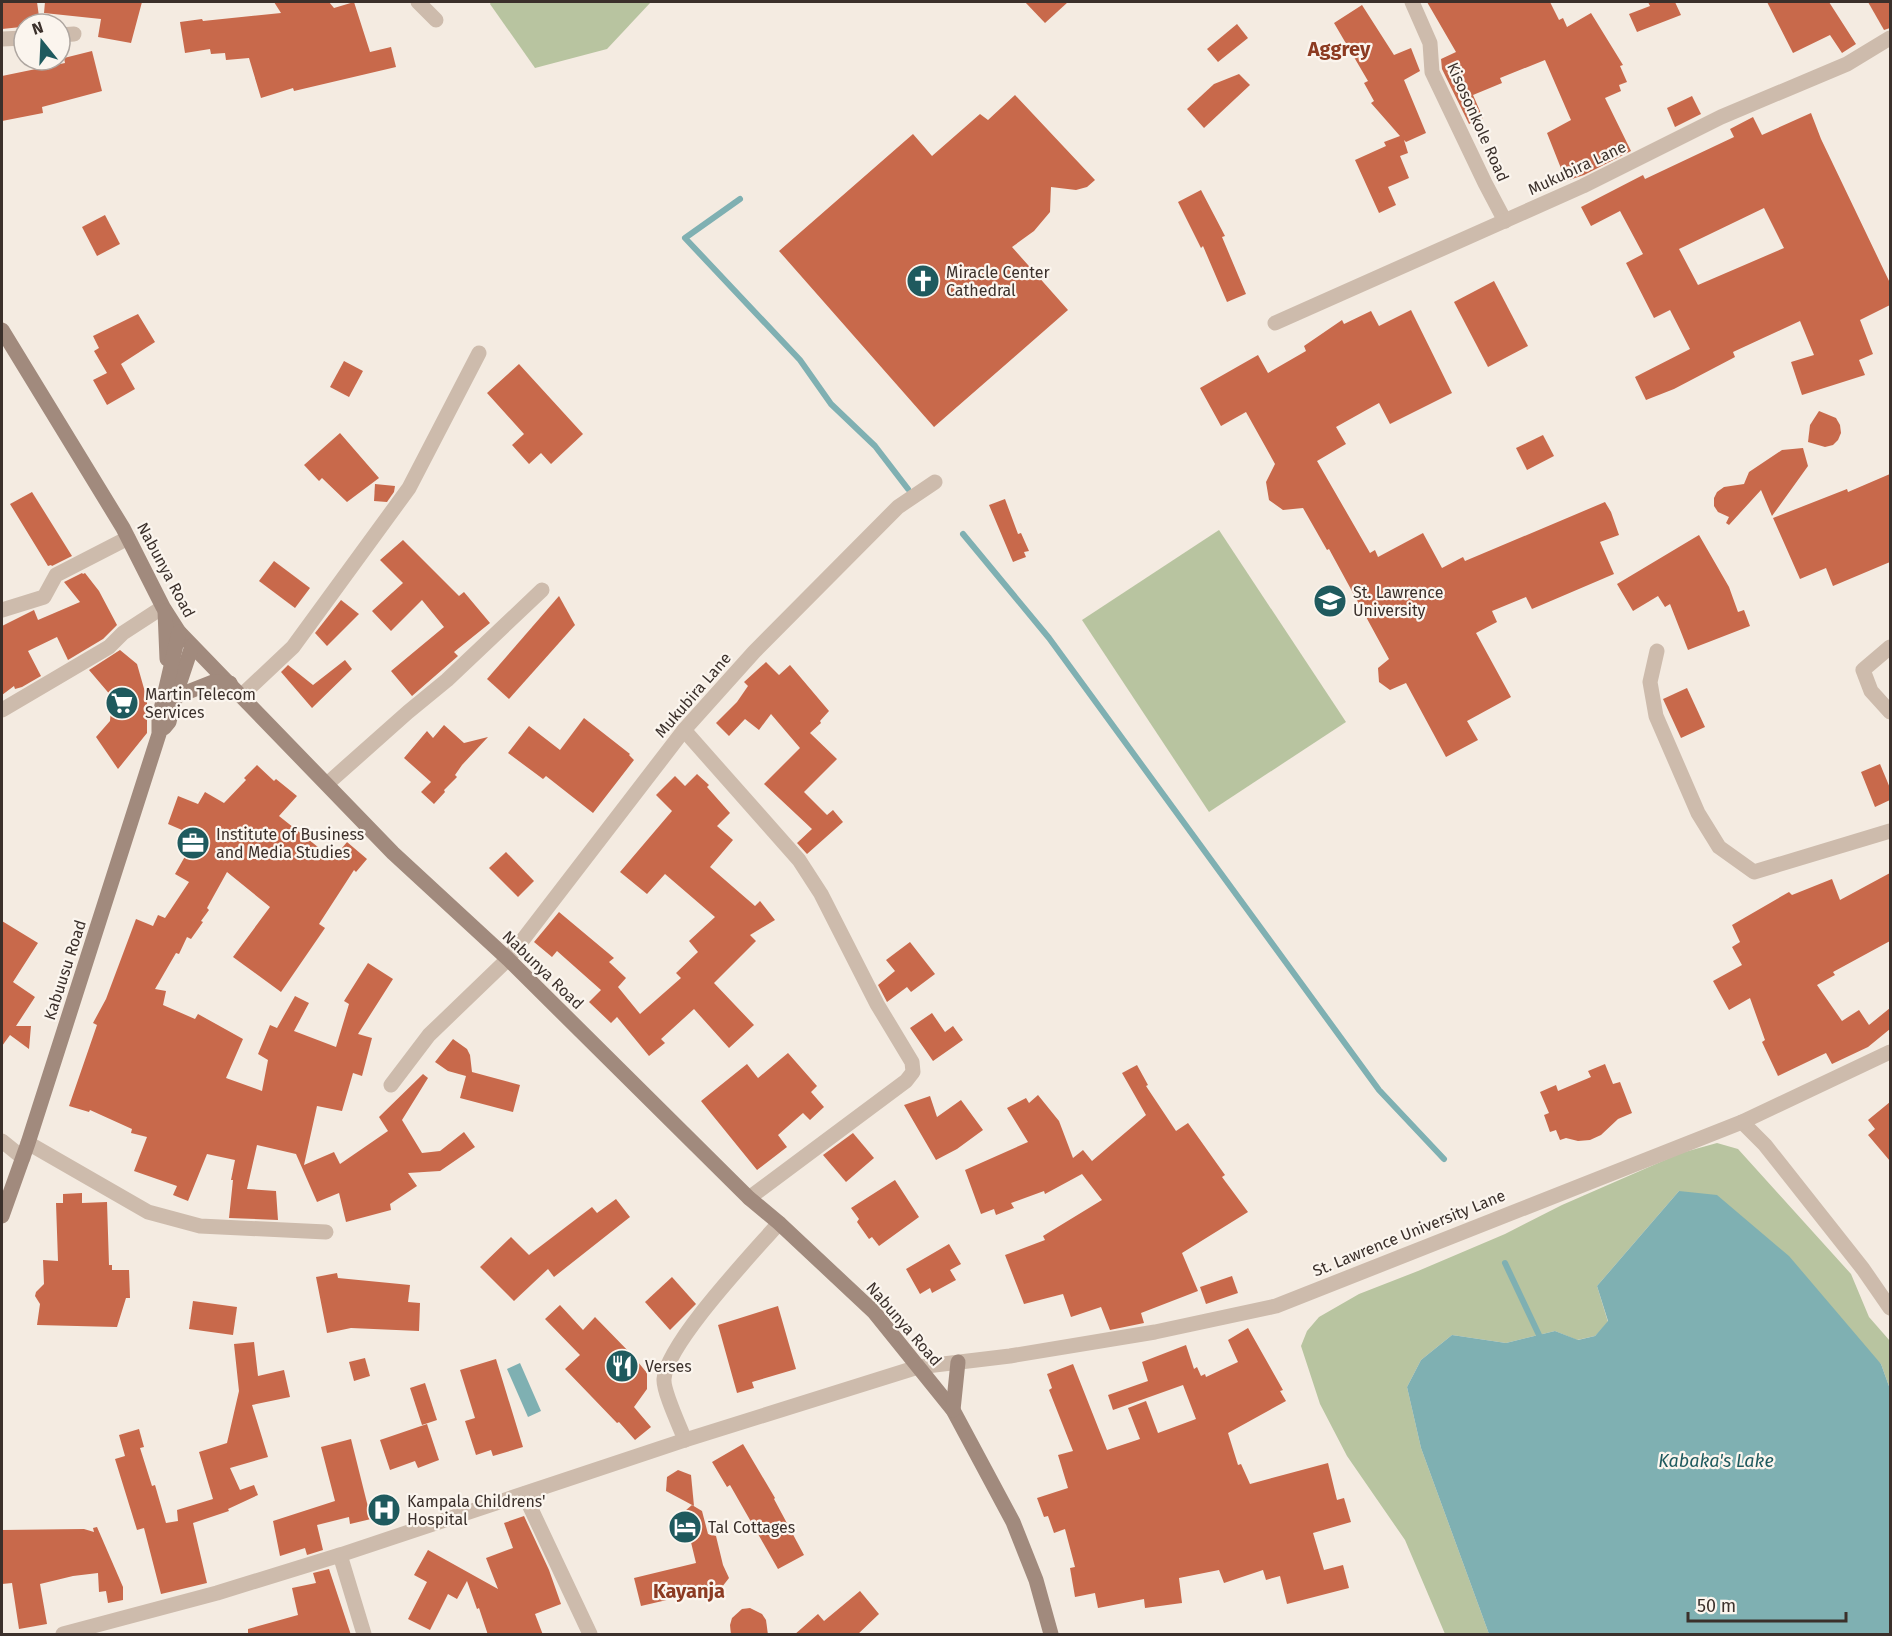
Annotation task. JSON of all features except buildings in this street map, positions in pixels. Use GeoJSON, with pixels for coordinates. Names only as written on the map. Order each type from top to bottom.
{"type":"FeatureCollection","features":[{"type":"Feature","properties":{"kind":"main road","name":"Nabunya Road"},"geometry":{"type":"LineString","coordinates":[[2,330],[128,538],[164,609],[179,632],[393,853],[508,959],[748,1198],[779,1223],[873,1311],[953,1410],[1013,1522],[1036,1580],[1050,1635]]}},
{"type":"Feature","properties":{"kind":"main road"},"geometry":{"type":"LineString","coordinates":[[164,609],[168,671]]}},
{"type":"Feature","properties":{"kind":"main road","name":"Kabuusu Road"},"geometry":{"type":"LineString","coordinates":[[2,1216],[28,1143],[159,734],[159,718],[168,671],[179,632]]}},
{"type":"Feature","properties":{"kind":"main road","name":"Kabuusu Road"},"geometry":{"type":"LineString","coordinates":[[159,734],[169,722],[192,646]]}},
{"type":"Feature","properties":{"kind":"main road"},"geometry":{"type":"LineString","coordinates":[[175,697],[213,682],[230,683]]}},
{"type":"Feature","properties":{"kind":"main road"},"geometry":{"type":"LineString","coordinates":[[953,1410],[958,1362]]}},
{"type":"Feature","properties":{"kind":"street"},"geometry":{"type":"LineString","coordinates":[[418,2],[436,20]]}},
{"type":"Feature","properties":{"kind":"street","name":"Kisosonkole Road"},"geometry":{"type":"LineString","coordinates":[[1412,2],[1430,43],[1432,72],[1505,221]]}},
{"type":"Feature","properties":{"kind":"street","name":"Mukubira Lane"},"geometry":{"type":"LineString","coordinates":[[1275,323],[1505,221],[1634,161],[1721,117],[1847,64],[1890,38]]}},
{"type":"Feature","properties":{"kind":"street"},"geometry":{"type":"LineString","coordinates":[[242,695],[293,647],[409,488],[480,353]]}},
{"type":"Feature","properties":{"kind":"street","name":"Mukubira Lane"},"geometry":{"type":"LineString","coordinates":[[391,1085],[429,1035],[508,959],[684,730],[754,652],[898,507],[935,482]]}},
{"type":"Feature","properties":{"kind":"street"},"geometry":{"type":"LineString","coordinates":[[2,610],[44,597],[56,575],[128,538]]}},
{"type":"Feature","properties":{"kind":"street"},"geometry":{"type":"LineString","coordinates":[[327,784],[447,680],[542,590]]}},
{"type":"Feature","properties":{"kind":"street"},"geometry":{"type":"LineString","coordinates":[[2,710],[109,647],[123,633],[164,609]]}},
{"type":"Feature","properties":{"kind":"street"},"geometry":{"type":"LineString","coordinates":[[1890,647],[1863,670],[1871,691],[1890,712]]}},
{"type":"Feature","properties":{"kind":"street"},"geometry":{"type":"LineString","coordinates":[[1657,651],[1650,682],[1656,716],[1698,813],[1719,847],[1754,872],[1890,831]]}},
{"type":"Feature","properties":{"kind":"street"},"geometry":{"type":"LineString","coordinates":[[684,730],[799,860],[821,894],[877,1004],[912,1062],[913,1072],[906,1081],[748,1198]]}},
{"type":"Feature","properties":{"kind":"street","name":"St. Lawrence University Lane"},"geometry":{"type":"LineString","coordinates":[[63,1635],[217,1593],[340,1555],[685,1440],[918,1367],[1010,1356],[1155,1332],[1276,1306],[1742,1122],[1890,1052]]}},
{"type":"Feature","properties":{"kind":"street"},"geometry":{"type":"LineString","coordinates":[[1742,1122],[1765,1145],[1863,1269],[1890,1308]]}},
{"type":"Feature","properties":{"kind":"street"},"geometry":{"type":"LineString","coordinates":[[2,1141],[22,1158]]}},
{"type":"Feature","properties":{"kind":"street"},"geometry":{"type":"LineString","coordinates":[[28,1143],[148,1212],[200,1226],[326,1232]]}},
{"type":"Feature","properties":{"kind":"street"},"geometry":{"type":"LineString","coordinates":[[685,1440],[663,1382],[667,1366],[709,1303],[779,1223]]}},
{"type":"Feature","properties":{"kind":"street"},"geometry":{"type":"LineString","coordinates":[[524,1494],[590,1635]]}},
{"type":"Feature","properties":{"kind":"street"},"geometry":{"type":"LineString","coordinates":[[340,1555],[364,1635]]}},
{"type":"Feature","properties":{"kind":"green space"},"geometry":{"type":"Polygon","coordinates":[[[491,2],[651,2],[607,49],[535,68],[490,4],[491,2]]]}},
{"type":"Feature","properties":{"kind":"green space"},"geometry":{"type":"Polygon","coordinates":[[[1219,530],[1346,722],[1209,812],[1082,620],[1219,530]]]}},
{"type":"Feature","properties":{"kind":"green space"},"geometry":{"type":"Polygon","coordinates":[[[1717,1143],[1738,1149],[1851,1274],[1869,1317],[1890,1341],[1890,1389],[1881,1364],[1679,1191],[1597,1286],[1608,1322],[1595,1336],[1577,1340],[1555,1331],[1506,1343],[1452,1335],[1421,1360],[1407,1387],[1421,1448],[1489,1634],[1445,1634],[1405,1540],[1347,1456],[1320,1404],[1301,1346],[1307,1331],[1319,1317],[1359,1294],[1505,1234],[1562,1205],[1681,1153],[1717,1143]]]}},
{"type":"Feature","properties":{"kind":"water","name":"Kabaka's Lake"},"geometry":{"type":"Polygon","coordinates":[[[1679,1191],[1717,1195],[1789,1256],[1881,1364],[1890,1389],[1890,1634],[1489,1634],[1421,1448],[1407,1387],[1421,1360],[1452,1335],[1506,1343],[1555,1331],[1578,1340],[1595,1336],[1608,1321],[1597,1286],[1679,1191]]]}},
{"type":"Feature","properties":{"kind":"water"},"geometry":{"type":"Polygon","coordinates":[[[520,1363],[541,1411],[528,1417],[507,1369],[520,1363]]]}},
{"type":"Feature","properties":{"kind":"waterway"},"geometry":{"type":"LineString","coordinates":[[740,199],[685,238],[800,360],[831,404],[875,446],[908,489]]}},
{"type":"Feature","properties":{"kind":"waterway"},"geometry":{"type":"LineString","coordinates":[[963,534],[1049,638],[1379,1090],[1444,1159]]}},
{"type":"Feature","properties":{"kind":"waterway"},"geometry":{"type":"LineString","coordinates":[[1505,1263],[1539,1335]]}},
{"type":"Feature","properties":{"kind":"place","name":"Miracle Center Cathedral"},"geometry":{"type":"Point","coordinates":[923,281]}},
{"type":"Feature","properties":{"kind":"place","name":"St. Lawrence University"},"geometry":{"type":"Point","coordinates":[1330,601]}},
{"type":"Feature","properties":{"kind":"place","name":"Martin Telecom Services"},"geometry":{"type":"Point","coordinates":[122,703]}},
{"type":"Feature","properties":{"kind":"place","name":"Institute of Business and Media Studies"},"geometry":{"type":"Point","coordinates":[193,843]}},
{"type":"Feature","properties":{"kind":"place","name":"Verses"},"geometry":{"type":"Point","coordinates":[622,1366]}},
{"type":"Feature","properties":{"kind":"place","name":"Kampala Childrens' Hospital"},"geometry":{"type":"Point","coordinates":[384,1510]}},
{"type":"Feature","properties":{"kind":"place","name":"Tal Cottages"},"geometry":{"type":"Point","coordinates":[685,1527]}},
{"type":"Feature","properties":{"kind":"district","name":"Aggrey"},"geometry":{"type":"Point","coordinates":[1339,49]}},
{"type":"Feature","properties":{"kind":"district","name":"Kayanja"},"geometry":{"type":"Point","coordinates":[689,1591]}}]}
